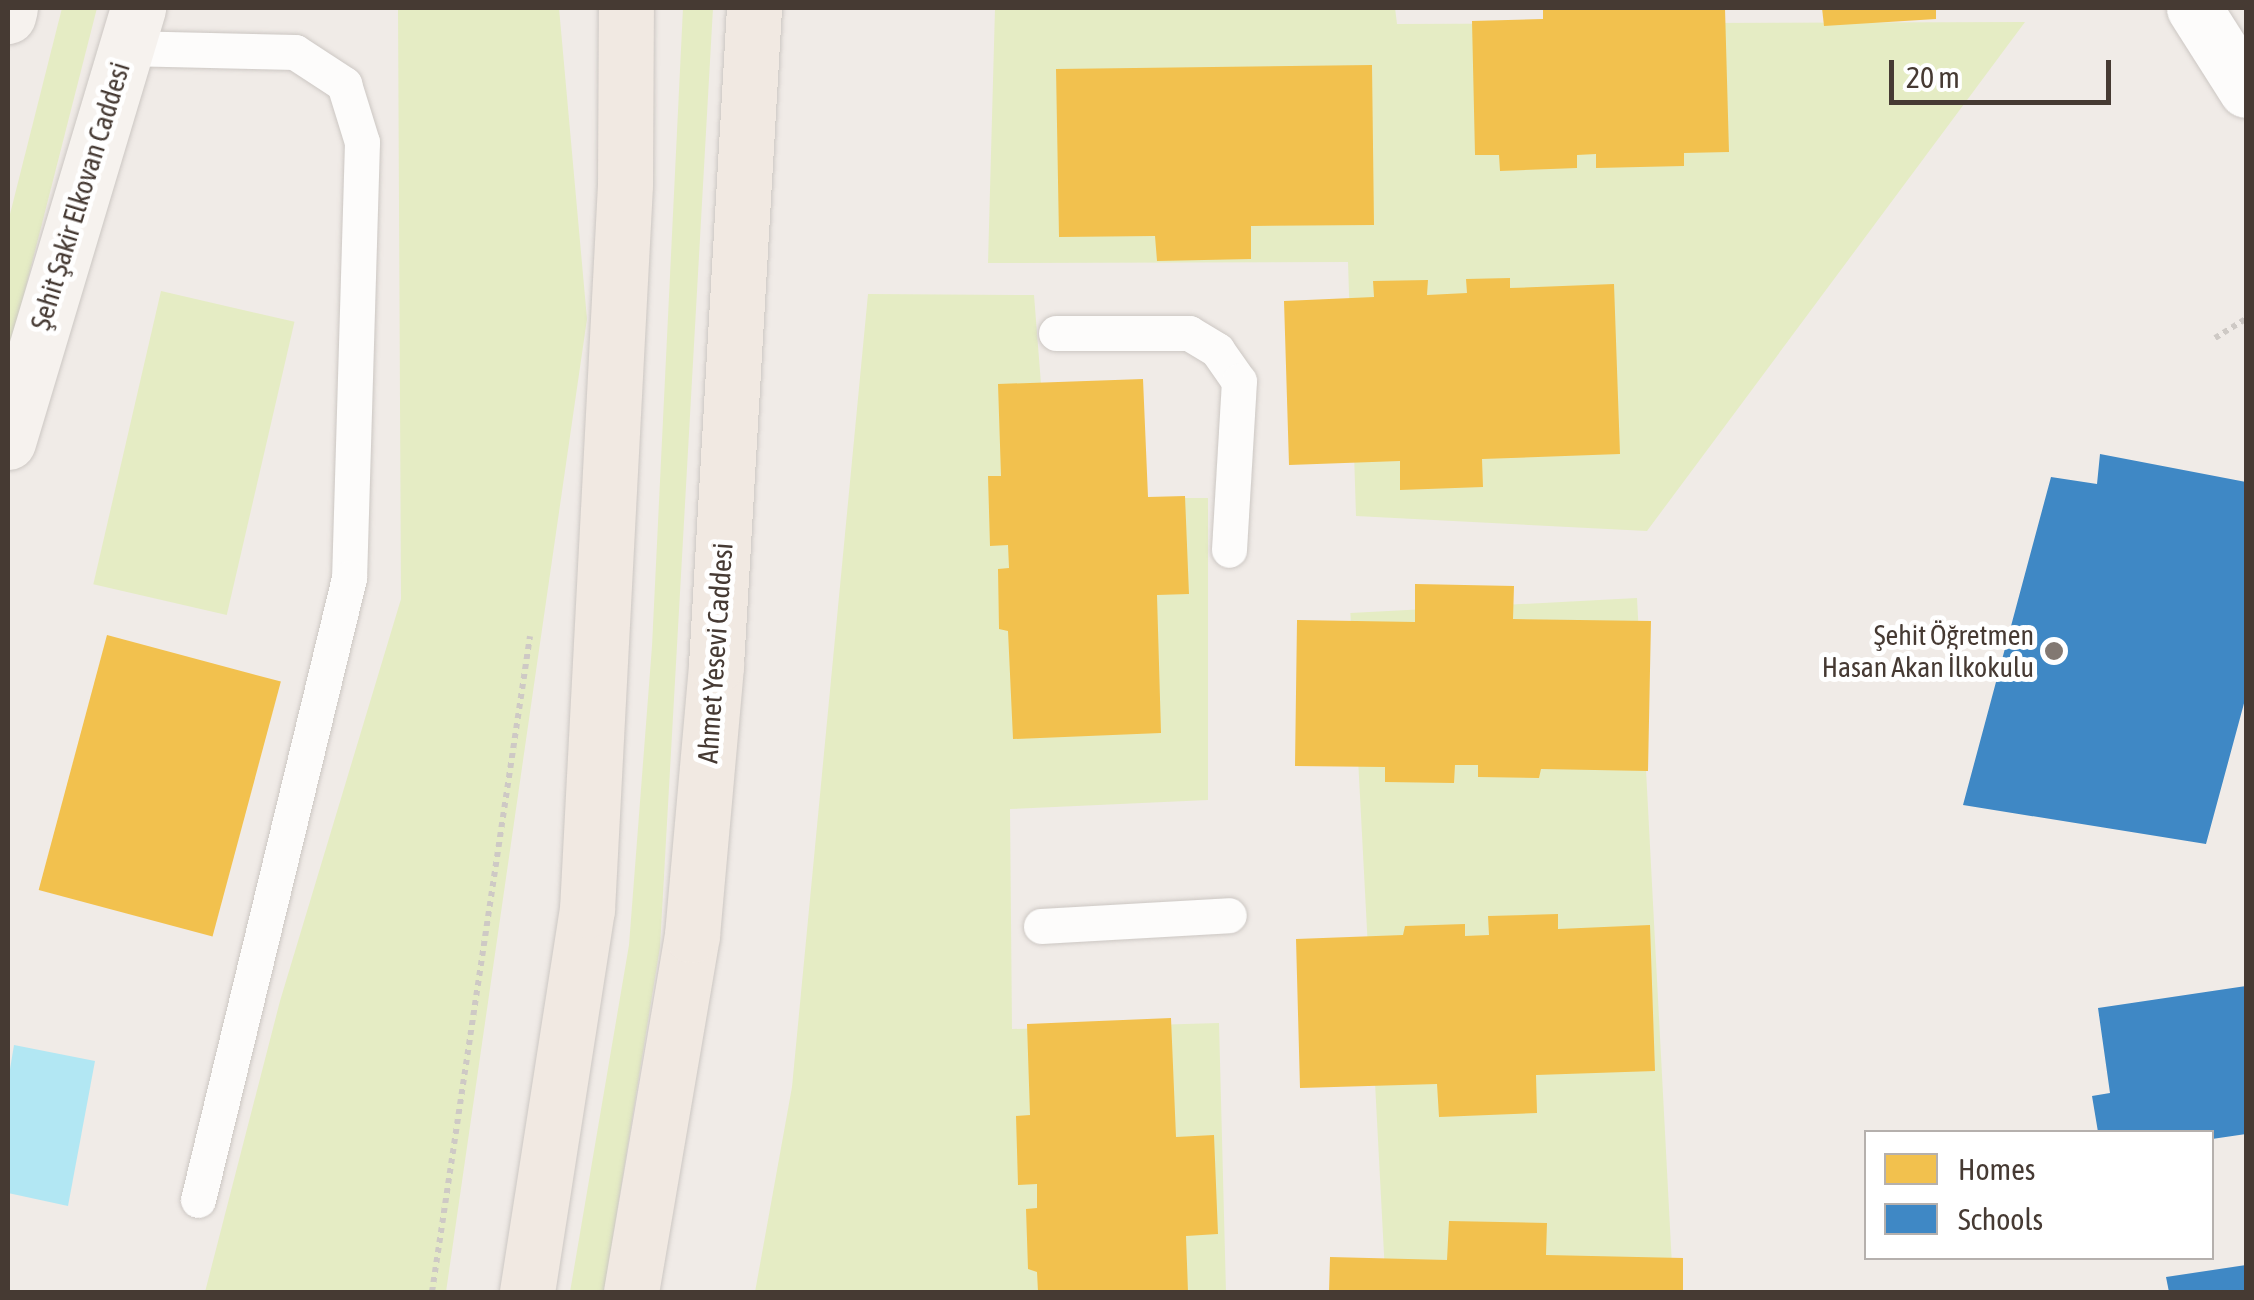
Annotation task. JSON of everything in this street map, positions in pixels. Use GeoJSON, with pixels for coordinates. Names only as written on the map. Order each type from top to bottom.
{"type":"FeatureCollection","features":[{"type":"Feature","properties":{"kind":"main road"},"geometry":{"type":"LineString","coordinates":[[598,8],[625,184]]}},
{"type":"Feature","properties":{"kind":"main road"},"geometry":{"type":"LineString","coordinates":[[527,1292],[587,910],[625,184],[626,8]]}},
{"type":"Feature","properties":{"kind":"main road","name":"Ahmet Yesevi Caddesi"},"geometry":{"type":"LineString","coordinates":[[630,1292],[692,935],[716,664],[754,8]]}},
{"type":"Feature","properties":{"kind":"street"},"geometry":{"type":"LineString","coordinates":[[8,16],[10,8]]}},
{"type":"Feature","properties":{"kind":"street"},"geometry":{"type":"LineString","coordinates":[[2194,8],[2246,90]]}},
{"type":"Feature","properties":{"kind":"street","name":"Şehit Şakir Elkovan Caddesi"},"geometry":{"type":"LineString","coordinates":[[8,442],[131,28]]}},
{"type":"Feature","properties":{"kind":"lane"},"geometry":{"type":"LineString","coordinates":[[131,28],[295,52],[344,84],[362,142],[349,578],[198,1200]]}},
{"type":"Feature","properties":{"kind":"lane"},"geometry":{"type":"LineString","coordinates":[[1056,333],[1189,332],[1217,350],[1240,381],[1229,550]]}},
{"type":"Feature","properties":{"kind":"lane"},"geometry":{"type":"LineString","coordinates":[[1041,926],[1229,915]]}},
{"type":"Feature","properties":{"kind":"path"},"geometry":{"type":"LineString","coordinates":[[2216,338],[2246,319]]}},
{"type":"Feature","properties":{"kind":"path"},"geometry":{"type":"LineString","coordinates":[[432,1292],[531,626]]}},
{"type":"Feature","properties":{"kind":"green space"},"geometry":{"type":"Polygon","coordinates":[[[62,8],[97,8],[8,357],[8,222],[62,8]]]}},
{"type":"Feature","properties":{"kind":"green space"},"geometry":{"type":"Polygon","coordinates":[[[559,8],[587,319],[446,1292],[205,1292],[280,1001],[401,599],[398,10],[195,9],[559,8]]]}},
{"type":"Feature","properties":{"kind":"green space"},"geometry":{"type":"Polygon","coordinates":[[[683,8],[713,8],[660,947],[604,1292],[570,1292],[629,945],[652,646],[683,8]]]}},
{"type":"Feature","properties":{"kind":"green space"},"geometry":{"type":"Polygon","coordinates":[[[995,8],[1395,8],[1397,24],[2025,22],[1647,531],[1356,516],[1348,262],[988,263],[995,8]]]}},
{"type":"Feature","properties":{"kind":"green space"},"geometry":{"type":"Polygon","coordinates":[[[161,291],[294,322],[227,615],[93,584],[161,291]]]}},
{"type":"Feature","properties":{"kind":"green space"},"geometry":{"type":"Polygon","coordinates":[[[868,294],[1034,295],[1050,498],[1208,498],[1208,800],[1010,809],[1012,1029],[1219,1023],[1226,1292],[755,1292],[792,1087],[868,294]]]}},
{"type":"Feature","properties":{"kind":"green space"},"geometry":{"type":"Polygon","coordinates":[[[1637,598],[1673,1292],[1386,1292],[1350,613],[1637,598]]]}},
{"type":"Feature","properties":{"kind":"water"},"geometry":{"type":"Polygon","coordinates":[[[14,1045],[95,1061],[68,1206],[8,1193],[8,1081],[14,1045]]]}},
{"type":"Feature","properties":{"kind":"building: Homes"},"geometry":{"type":"Polygon","coordinates":[[[1543,8],[1725,8],[1729,152],[1684,153],[1684,166],[1596,168],[1596,154],[1577,155],[1577,168],[1500,171],[1499,155],[1475,155],[1472,21],[1543,19],[1543,8]]]}},
{"type":"Feature","properties":{"kind":"building: Homes"},"geometry":{"type":"Polygon","coordinates":[[[1822,8],[1936,8],[1936,19],[1824,26],[1822,8]]]}},
{"type":"Feature","properties":{"kind":"building: Homes"},"geometry":{"type":"Polygon","coordinates":[[[1372,65],[1374,225],[1251,226],[1251,259],[1157,261],[1155,236],[1059,237],[1056,69],[1372,65]]]}},
{"type":"Feature","properties":{"kind":"building: Homes"},"geometry":{"type":"Polygon","coordinates":[[[1510,278],[1510,288],[1614,284],[1620,454],[1482,459],[1483,487],[1400,490],[1400,461],[1289,465],[1284,301],[1374,297],[1373,281],[1428,280],[1427,295],[1467,293],[1466,279],[1510,278]]]}},
{"type":"Feature","properties":{"kind":"building: Homes"},"geometry":{"type":"Polygon","coordinates":[[[1143,379],[1148,497],[1185,496],[1189,594],[1157,595],[1161,733],[1013,739],[1008,631],[999,629],[998,569],[1009,568],[1008,545],[990,546],[988,476],[1001,476],[998,384],[1143,379]]]}},
{"type":"Feature","properties":{"kind":"building: Homes"},"geometry":{"type":"Polygon","coordinates":[[[1415,584],[1514,586],[1513,619],[1651,621],[1648,771],[1541,769],[1539,778],[1478,777],[1478,765],[1455,765],[1454,783],[1385,782],[1385,767],[1295,766],[1297,620],[1415,622],[1415,584]]]}},
{"type":"Feature","properties":{"kind":"building: Homes"},"geometry":{"type":"Polygon","coordinates":[[[107,635],[281,682],[213,937],[39,890],[107,635]]]}},
{"type":"Feature","properties":{"kind":"building: Homes"},"geometry":{"type":"Polygon","coordinates":[[[1558,914],[1558,929],[1650,925],[1655,1071],[1536,1075],[1537,1113],[1439,1117],[1437,1084],[1300,1088],[1296,939],[1403,935],[1405,926],[1465,924],[1465,936],[1489,935],[1488,916],[1558,914]]]}},
{"type":"Feature","properties":{"kind":"building: Homes"},"geometry":{"type":"Polygon","coordinates":[[[1171,1018],[1176,1137],[1214,1135],[1218,1234],[1186,1236],[1188,1292],[1038,1292],[1037,1272],[1028,1269],[1026,1209],[1037,1208],[1037,1184],[1018,1185],[1016,1116],[1030,1115],[1027,1024],[1171,1018]]]}},
{"type":"Feature","properties":{"kind":"building: Homes"},"geometry":{"type":"Polygon","coordinates":[[[1449,1221],[1547,1223],[1546,1255],[1683,1258],[1683,1292],[1329,1292],[1330,1257],[1447,1260],[1449,1221]]]}},
{"type":"Feature","properties":{"kind":"building: Schools"},"geometry":{"type":"Polygon","coordinates":[[[2100,454],[2246,482],[2246,696],[2206,844],[1963,805],[2051,477],[2097,484],[2100,454]]]}},
{"type":"Feature","properties":{"kind":"building: Schools"},"geometry":{"type":"Polygon","coordinates":[[[2246,986],[2246,1134],[2214,1139],[2214,1130],[2098,1130],[2092,1096],[2110,1093],[2098,1008],[2246,986]]]}},
{"type":"Feature","properties":{"kind":"building: Schools"},"geometry":{"type":"Polygon","coordinates":[[[2246,1265],[2246,1292],[2169,1292],[2166,1277],[2246,1265]]]}},
{"type":"Feature","properties":{"kind":"place","name":"Şehit Öğretmen Hasan Akan İlkokulu"},"geometry":{"type":"Point","coordinates":[2054,651]}}]}
